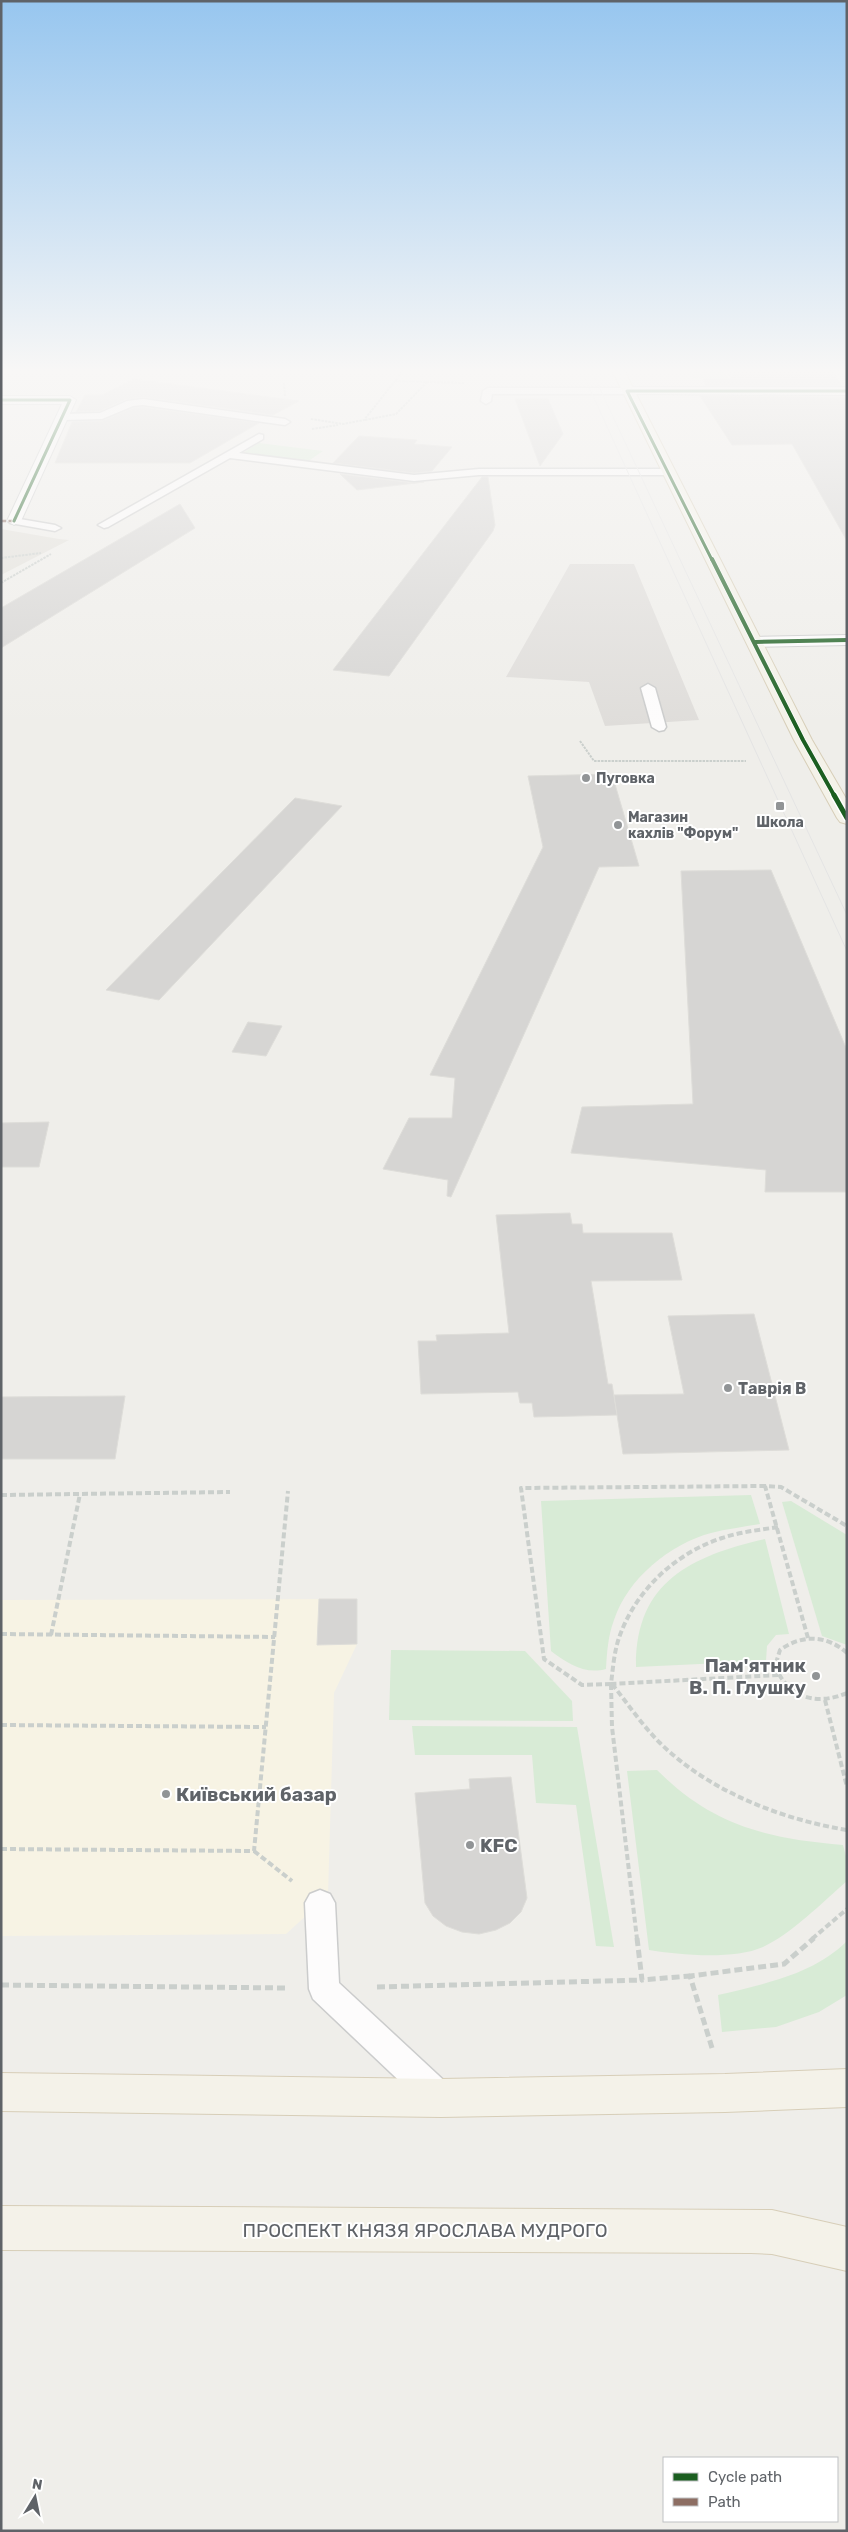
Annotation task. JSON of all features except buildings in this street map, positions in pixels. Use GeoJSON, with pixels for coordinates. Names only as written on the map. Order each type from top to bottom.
{"type":"FeatureCollection","features":[{"type":"Feature","properties":{"kind":"main road"},"geometry":{"type":"LineString","coordinates":[[677,490],[755,642],[802,740],[847,818]]}},
{"type":"Feature","properties":{"kind":"main road"},"geometry":{"type":"LineString","coordinates":[[1,2092],[441,2098],[725,2093],[847,2088]]}},
{"type":"Feature","properties":{"kind":"main road","name":"ПРОСПЕКТ КНЯЗЯ ЯРОСЛАВА МУДРОГО"},"geometry":{"type":"LineString","coordinates":[[1,2228],[751,2231],[772,2232],[847,2249]]}},
{"type":"Feature","properties":{"kind":"street"},"geometry":{"type":"LineString","coordinates":[[14,521],[29,490]]}},
{"type":"Feature","properties":{"kind":"street"},"geometry":{"type":"LineString","coordinates":[[755,642],[847,640]]}},
{"type":"Feature","properties":{"kind":"lane"},"geometry":{"type":"LineString","coordinates":[[104,525],[168,490]]}},
{"type":"Feature","properties":{"kind":"lane"},"geometry":{"type":"LineString","coordinates":[[14,521],[56,528]]}},
{"type":"Feature","properties":{"kind":"lane"},"geometry":{"type":"LineString","coordinates":[[648,688],[659,727]]}},
{"type":"Feature","properties":{"kind":"lane"},"geometry":{"type":"LineString","coordinates":[[320,1904],[324,1989],[441,2098]]}},
{"type":"Feature","properties":{"kind":"path"},"geometry":{"type":"LineString","coordinates":[[1,583],[56,552]]}},
{"type":"Feature","properties":{"kind":"path"},"geometry":{"type":"LineString","coordinates":[[580,741],[594,761],[746,761]]}},
{"type":"Feature","properties":{"kind":"path"},"geometry":{"type":"LineString","coordinates":[[765,1486],[778,1526],[808,1638]]}},
{"type":"Feature","properties":{"kind":"path"},"geometry":{"type":"LineString","coordinates":[[778,1675],[582,1686],[544,1659],[521,1488],[781,1487],[847,1526]]}},
{"type":"Feature","properties":{"kind":"path"},"geometry":{"type":"LineString","coordinates":[[254,1851],[288,1491]]}},
{"type":"Feature","properties":{"kind":"path"},"geometry":{"type":"LineString","coordinates":[[1,1495],[230,1492]]}},
{"type":"Feature","properties":{"kind":"path"},"geometry":{"type":"LineString","coordinates":[[51,1635],[80,1494]]}},
{"type":"Feature","properties":{"kind":"path"},"geometry":{"type":"LineString","coordinates":[[778,1526],[721,1538],[688,1553],[663,1570],[642,1596],[620,1635],[611,1684],[612,1727],[642,1980],[784,1964],[847,1908]]}},
{"type":"Feature","properties":{"kind":"path"},"geometry":{"type":"LineString","coordinates":[[1,1634],[275,1637]]}},
{"type":"Feature","properties":{"kind":"path"},"geometry":{"type":"LineString","coordinates":[[847,1653],[833,1643],[808,1638],[787,1644],[780,1650],[775,1666],[783,1684],[797,1694],[825,1700],[847,1693]]}},
{"type":"Feature","properties":{"kind":"path"},"geometry":{"type":"LineString","coordinates":[[611,1684],[661,1744],[706,1778],[790,1817],[823,1827],[847,1830]]}},
{"type":"Feature","properties":{"kind":"path"},"geometry":{"type":"LineString","coordinates":[[825,1700],[847,1787]]}},
{"type":"Feature","properties":{"kind":"path"},"geometry":{"type":"LineString","coordinates":[[1,1725],[266,1727]]}},
{"type":"Feature","properties":{"kind":"path"},"geometry":{"type":"LineString","coordinates":[[1,1849],[254,1851],[320,1904]]}},
{"type":"Feature","properties":{"kind":"path"},"geometry":{"type":"LineString","coordinates":[[690,1976],[712,2048]]}},
{"type":"Feature","properties":{"kind":"shaded area"},"geometry":{"type":"Polygon","coordinates":[[[1,529],[59,539],[69,540],[1,575],[1,529]]]}},
{"type":"Feature","properties":{"kind":"shaded area"},"geometry":{"type":"Polygon","coordinates":[[[570,564],[634,564],[699,720],[605,726],[589,682],[506,677],[570,564]]]}},
{"type":"Feature","properties":{"kind":"shaded area","name":"Київський базар"},"geometry":{"type":"Polygon","coordinates":[[[357,1599],[357,1644],[334,1693],[328,1895],[320,1903],[286,1934],[1,1936],[1,1600],[357,1599]]]}},
{"type":"Feature","properties":{"kind":"green space"},"geometry":{"type":"Polygon","coordinates":[[[751,1495],[760,1524],[717,1532],[680,1545],[652,1565],[640,1577],[620,1605],[614,1620],[607,1650],[606,1669],[591,1670],[577,1667],[551,1651],[541,1501],[751,1495]]]}},
{"type":"Feature","properties":{"kind":"green space"},"geometry":{"type":"Polygon","coordinates":[[[791,1501],[847,1535],[847,1645],[822,1636],[782,1502],[791,1501]]]}},
{"type":"Feature","properties":{"kind":"green space"},"geometry":{"type":"Polygon","coordinates":[[[765,1539],[789,1634],[776,1635],[767,1646],[766,1661],[636,1667],[638,1638],[645,1614],[657,1594],[672,1578],[691,1565],[713,1554],[765,1539]]]}},
{"type":"Feature","properties":{"kind":"green space"},"geometry":{"type":"Polygon","coordinates":[[[391,1650],[525,1651],[572,1701],[573,1721],[389,1720],[391,1650]]]}},
{"type":"Feature","properties":{"kind":"green space"},"geometry":{"type":"Polygon","coordinates":[[[412,1726],[577,1727],[614,1947],[596,1946],[576,1805],[536,1803],[532,1755],[415,1755],[412,1726]]]}},
{"type":"Feature","properties":{"kind":"green space"},"geometry":{"type":"Polygon","coordinates":[[[657,1770],[678,1789],[699,1804],[742,1826],[789,1838],[843,1845],[847,1860],[847,1881],[796,1926],[763,1947],[737,1954],[722,1955],[691,1955],[649,1950],[627,1771],[657,1770]]]}},
{"type":"Feature","properties":{"kind":"green space"},"geometry":{"type":"Polygon","coordinates":[[[847,1941],[847,1995],[819,2012],[776,2027],[722,2032],[718,1995],[787,1977],[834,1953],[847,1941]]]}},
{"type":"Feature","properties":{"kind":"tram line"},"geometry":{"type":"LineString","coordinates":[[636,490],[847,951]]}},
{"type":"Feature","properties":{"kind":"tram line"},"geometry":{"type":"LineString","coordinates":[[647,490],[847,915]]}},
{"type":"Feature","properties":{"kind":"marked path"},"geometry":{"type":"LineString","coordinates":[[1,521],[14,521]]}},
{"type":"Feature","properties":{"kind":"cycle path"},"geometry":{"type":"LineString","coordinates":[[14,521],[28,490]]}},
{"type":"Feature","properties":{"kind":"cycle path"},"geometry":{"type":"LineString","coordinates":[[677,490],[803,740],[847,818]]}},
{"type":"Feature","properties":{"kind":"cycle path"},"geometry":{"type":"LineString","coordinates":[[755,642],[847,640]]}},
{"type":"Feature","properties":{"kind":"place","name":"Пуговка"},"geometry":{"type":"Point","coordinates":[586,778]}},
{"type":"Feature","properties":{"kind":"place","name":"Школа"},"geometry":{"type":"Point","coordinates":[780,806]}},
{"type":"Feature","properties":{"kind":"place","name":"Магазин кахлів \"Форум\""},"geometry":{"type":"Point","coordinates":[618,825]}},
{"type":"Feature","properties":{"kind":"place","name":"Таврія В"},"geometry":{"type":"Point","coordinates":[728,1388]}},
{"type":"Feature","properties":{"kind":"place","name":"Пам'ятник В. П. Глушку"},"geometry":{"type":"Point","coordinates":[816,1676]}},
{"type":"Feature","properties":{"kind":"place","name":"Київський базар"},"geometry":{"type":"Point","coordinates":[166,1794]}},
{"type":"Feature","properties":{"kind":"place","name":"KFC"},"geometry":{"type":"Point","coordinates":[470,1845]}}]}
